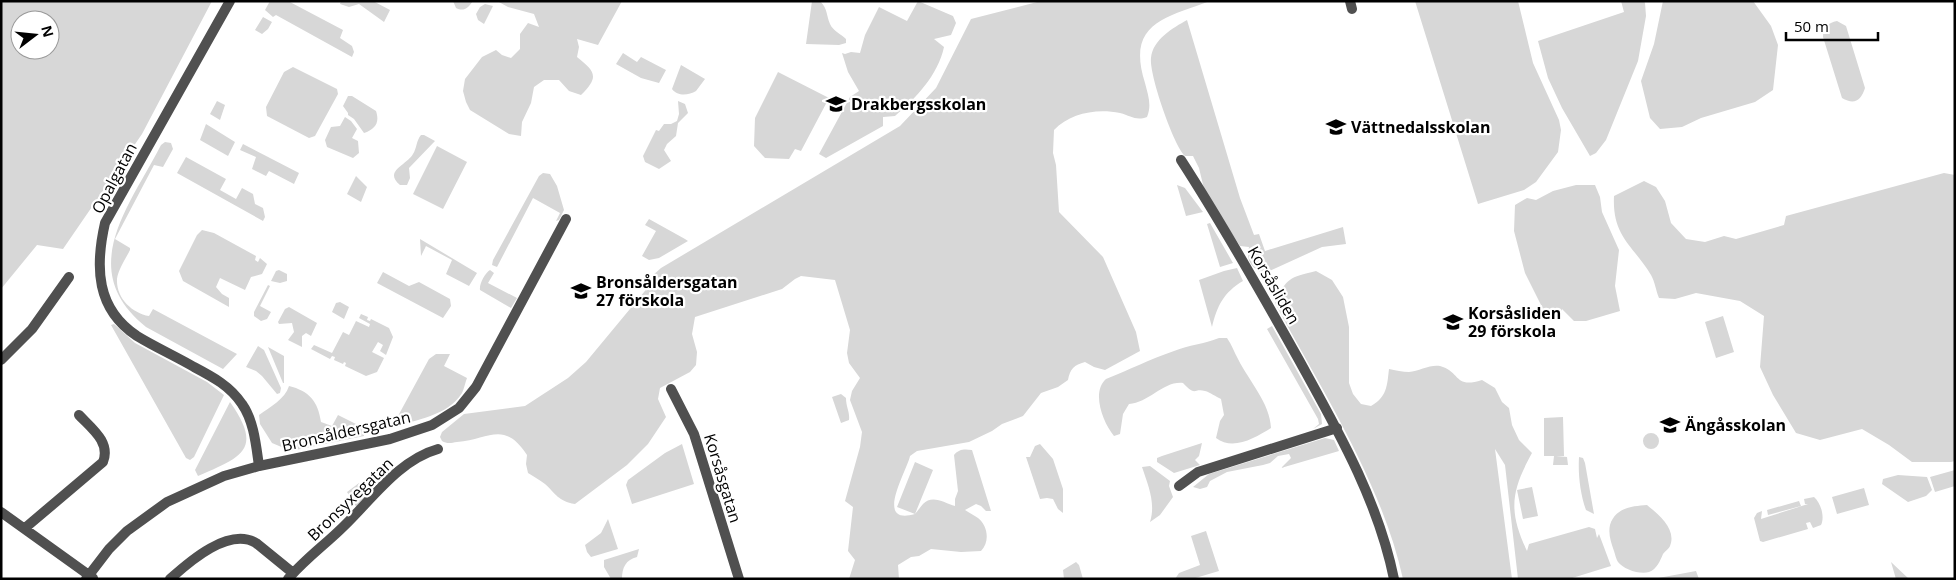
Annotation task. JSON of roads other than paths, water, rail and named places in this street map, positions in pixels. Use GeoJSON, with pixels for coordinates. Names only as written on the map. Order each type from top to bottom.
{"type":"FeatureCollection","features":[{"type":"Feature","properties":{"kind":"street","name":"Opalgatan"},"geometry":{"type":"LineString","coordinates":[[230,1],[106,224],[100,244],[99,271],[105,297],[117,318],[136,335],[218,380],[234,394],[243,405],[250,419],[259,466]]}},
{"type":"Feature","properties":{"kind":"street","name":"Korsåsliden"},"geometry":{"type":"LineString","coordinates":[[1182,160],[1254,278],[1349,451],[1383,537],[1394,579]]}},
{"type":"Feature","properties":{"kind":"street","name":"Bronsåldersgatan"},"geometry":{"type":"LineString","coordinates":[[89,577],[109,549],[127,531],[167,502],[224,476],[259,466],[390,438],[432,425],[459,408],[476,386],[566,219]]}},
{"type":"Feature","properties":{"kind":"street"},"geometry":{"type":"LineString","coordinates":[[1,360],[32,329],[70,277]]}},
{"type":"Feature","properties":{"kind":"street","name":"Korsåsgatan"},"geometry":{"type":"LineString","coordinates":[[671,390],[694,434],[739,579]]}},
{"type":"Feature","properties":{"kind":"street"},"geometry":{"type":"LineString","coordinates":[[24,528],[103,462],[106,449],[103,442],[79,415]]}},
{"type":"Feature","properties":{"kind":"street"},"geometry":{"type":"LineString","coordinates":[[1179,486],[1198,472],[1337,428]]}},
{"type":"Feature","properties":{"kind":"street","name":"Bronsyxegatan"},"geometry":{"type":"LineString","coordinates":[[291,576],[414,459],[438,449]]}},
{"type":"Feature","properties":{"kind":"street"},"geometry":{"type":"LineString","coordinates":[[1,512],[89,577]]}},
{"type":"Feature","properties":{"kind":"street"},"geometry":{"type":"LineString","coordinates":[[170,579],[204,552],[235,538],[250,540],[256,543],[291,576]]}},
{"type":"Feature","properties":{"kind":"place","name":"Drakbergsskolan"},"geometry":{"type":"Point","coordinates":[836,104]}},
{"type":"Feature","properties":{"kind":"place","name":"Vättnedalsskolan"},"geometry":{"type":"Point","coordinates":[1336,127]}},
{"type":"Feature","properties":{"kind":"place","name":"Bronsåldersgatan 27 förskola"},"geometry":{"type":"Point","coordinates":[581,291]}},
{"type":"Feature","properties":{"kind":"place","name":"Korsåsliden 29 förskola"},"geometry":{"type":"Point","coordinates":[1453,322]}},
{"type":"Feature","properties":{"kind":"place","name":"Ängåsskolan"},"geometry":{"type":"Point","coordinates":[1670,425]}}]}
